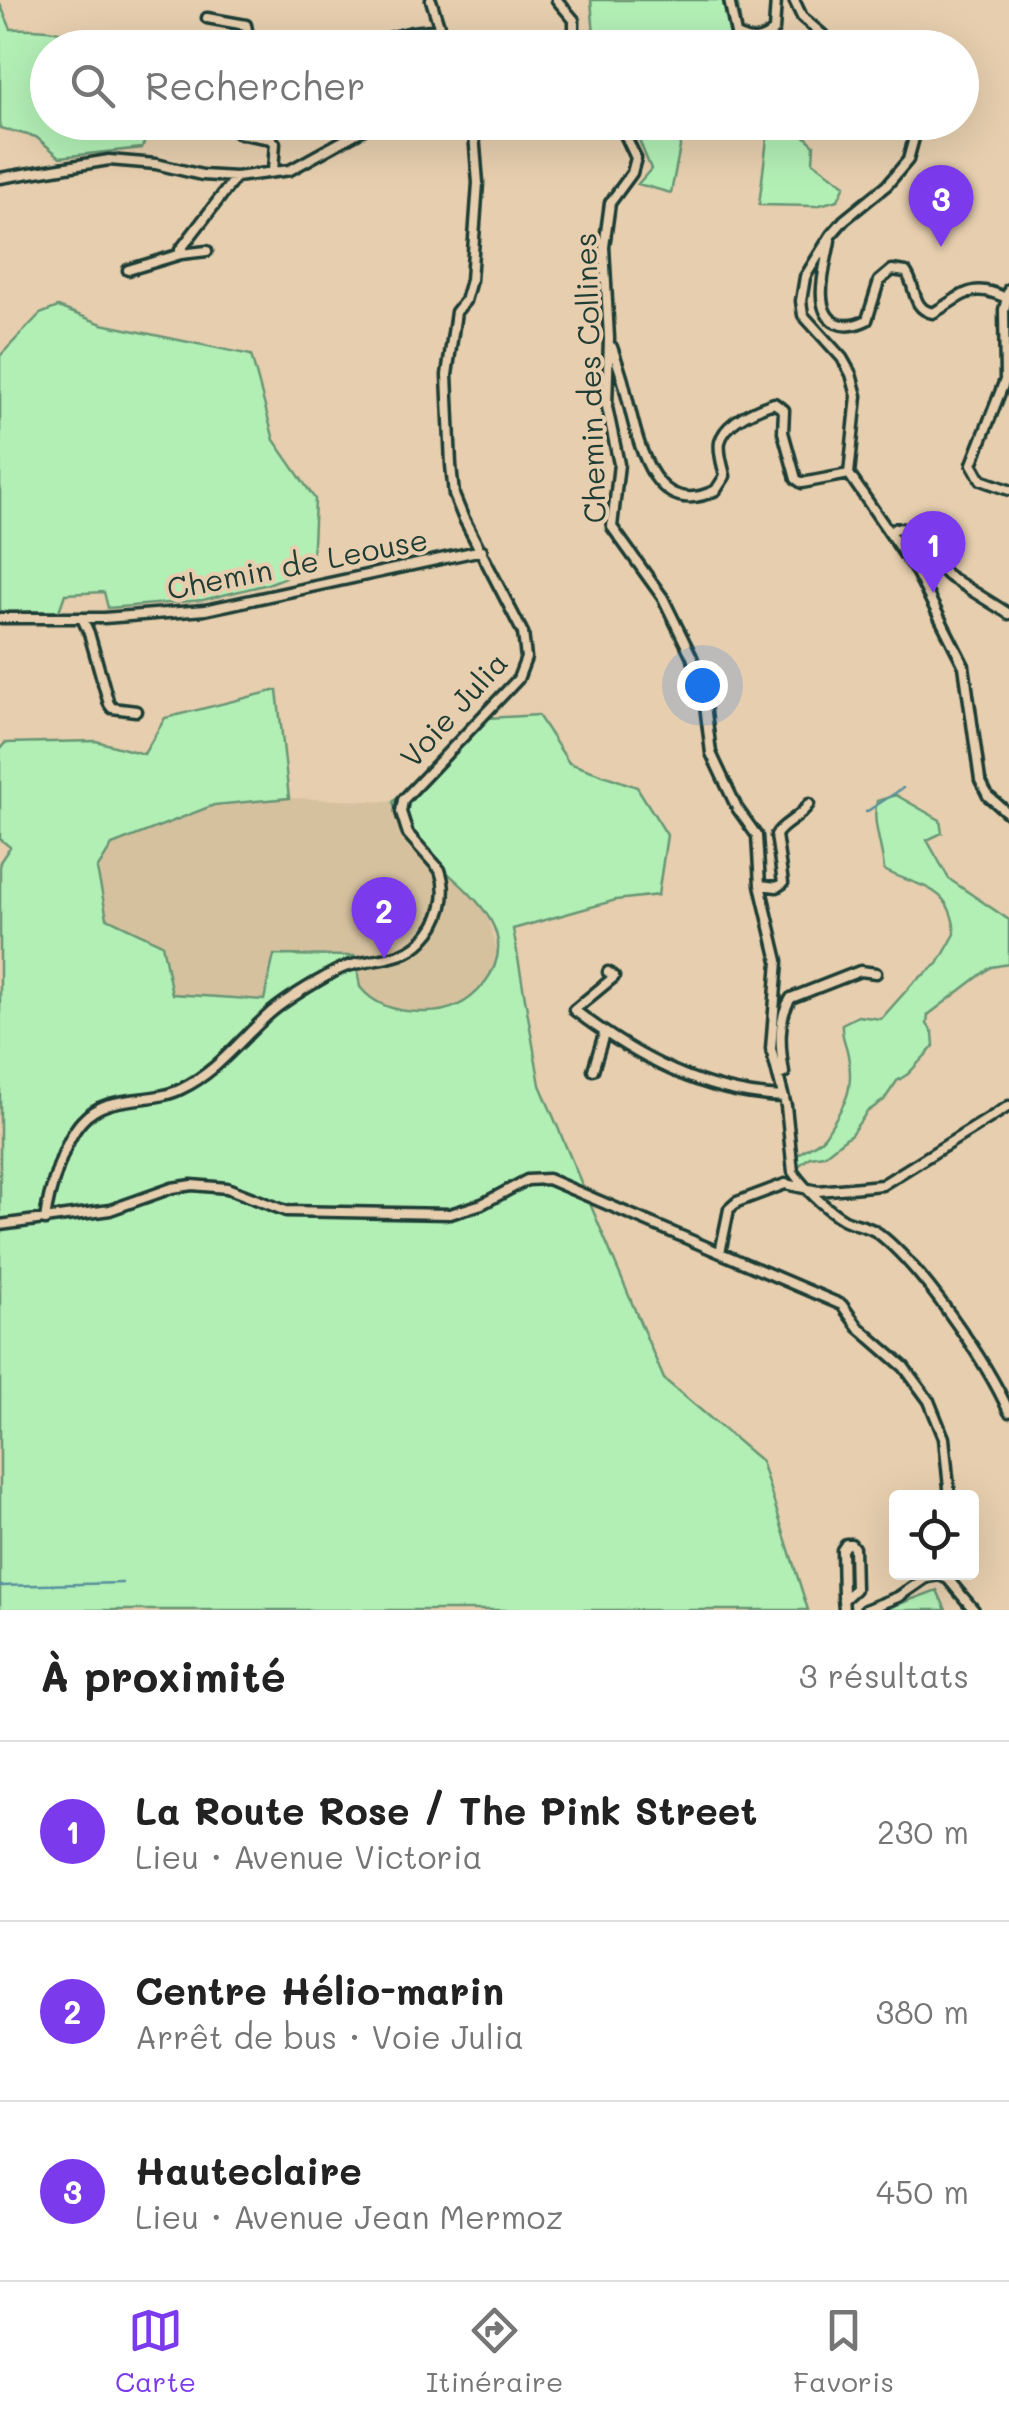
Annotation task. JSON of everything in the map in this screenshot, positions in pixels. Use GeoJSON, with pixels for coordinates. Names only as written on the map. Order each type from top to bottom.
{"type":"FeatureCollection","features":[{"type":"Feature","properties":{"kind":"street"},"geometry":{"type":"LineString","coordinates":[[431,0],[440,29],[435,30]]}},
{"type":"Feature","properties":{"kind":"street"},"geometry":{"type":"LineString","coordinates":[[557,0],[572,16],[574,30]]}},
{"type":"Feature","properties":{"kind":"street"},"geometry":{"type":"LineString","coordinates":[[730,0],[735,30]]}},
{"type":"Feature","properties":{"kind":"street"},"geometry":{"type":"LineString","coordinates":[[774,30],[776,0]]}},
{"type":"Feature","properties":{"kind":"street"},"geometry":{"type":"LineString","coordinates":[[794,0],[802,16],[818,30]]}},
{"type":"Feature","properties":{"kind":"street"},"geometry":{"type":"LineString","coordinates":[[207,18],[246,24],[248,30]]}},
{"type":"Feature","properties":{"kind":"street"},"geometry":{"type":"LineString","coordinates":[[272,140],[273,171]]}},
{"type":"Feature","properties":{"kind":"street"},"geometry":{"type":"LineString","coordinates":[[0,178],[109,160],[156,164],[202,176],[236,177],[290,170],[344,140]]}},
{"type":"Feature","properties":{"kind":"street","name":"Voie Julia"},"geometry":{"type":"LineString","coordinates":[[45,1220],[66,1148],[84,1118],[108,1104],[178,1092],[216,1066],[269,1014],[311,985],[342,968],[406,954],[423,941],[438,921],[443,879],[440,870],[408,834],[402,812],[404,800],[518,679],[526,658],[524,633],[454,495],[447,375],[456,312],[465,301],[471,280],[478,183],[474,140]]}},
{"type":"Feature","properties":{"kind":"street","name":"Chemin des Collines"},"geometry":{"type":"LineString","coordinates":[[628,140],[636,158],[632,173],[610,203],[605,227],[610,338],[607,407],[619,464],[612,527],[663,598],[698,670],[712,753],[736,808],[758,836],[760,886],[778,953],[770,1042],[784,1097],[792,1172],[844,1220],[878,1233],[905,1259],[991,1375],[1009,1412]]}},
{"type":"Feature","properties":{"kind":"street"},"geometry":{"type":"LineString","coordinates":[[914,140],[898,174],[831,235],[805,277],[800,301],[804,315],[851,374],[857,396],[849,474],[917,573],[964,666],[980,780],[988,796],[1009,814]]}},
{"type":"Feature","properties":{"kind":"street"},"geometry":{"type":"LineString","coordinates":[[181,254],[180,250],[236,177]]}},
{"type":"Feature","properties":{"kind":"street"},"geometry":{"type":"LineString","coordinates":[[831,235],[822,304],[828,317],[837,323],[858,325],[867,320],[878,281],[892,270],[906,272],[917,305],[932,314],[974,289],[1007,293],[1005,380],[972,464],[982,480],[1009,490]]}},
{"type":"Feature","properties":{"kind":"street"},"geometry":{"type":"LineString","coordinates":[[128,270],[181,254],[206,251]]}},
{"type":"Feature","properties":{"kind":"street"},"geometry":{"type":"LineString","coordinates":[[610,338],[638,442],[657,482],[674,495],[694,496],[716,490],[725,476],[721,437],[743,416],[774,402],[784,410],[783,432],[796,479],[802,483],[849,474]]}},
{"type":"Feature","properties":{"kind":"street"},"geometry":{"type":"LineString","coordinates":[[890,532],[904,529],[947,574],[1009,614]]}},
{"type":"Feature","properties":{"kind":"street","name":"Chemin de Leouse"},"geometry":{"type":"LineString","coordinates":[[0,618],[82,618],[205,610],[482,550]]}},
{"type":"Feature","properties":{"kind":"street"},"geometry":{"type":"LineString","coordinates":[[82,618],[109,704],[112,708],[136,711]]}},
{"type":"Feature","properties":{"kind":"street"},"geometry":{"type":"LineString","coordinates":[[760,886],[777,887],[783,883],[776,835],[809,804]]}},
{"type":"Feature","properties":{"kind":"street"},"geometry":{"type":"LineString","coordinates":[[778,1076],[784,1073],[779,1047],[786,1006],[792,998],[860,971],[876,973]]}},
{"type":"Feature","properties":{"kind":"street"},"geometry":{"type":"LineString","coordinates":[[608,972],[614,977],[574,1010],[604,1034],[683,1077],[720,1090],[784,1097]]}},
{"type":"Feature","properties":{"kind":"street"},"geometry":{"type":"LineString","coordinates":[[593,1070],[604,1034]]}},
{"type":"Feature","properties":{"kind":"street"},"geometry":{"type":"LineString","coordinates":[[720,1252],[730,1210],[737,1202],[786,1184],[826,1191],[882,1185],[1009,1106]]}},
{"type":"Feature","properties":{"kind":"street"},"geometry":{"type":"LineString","coordinates":[[0,1225],[121,1208],[172,1188],[192,1185],[227,1188],[286,1210],[450,1214],[482,1204],[527,1180],[558,1181],[648,1224],[842,1305],[858,1327],[904,1367],[929,1400],[941,1428],[949,1490]]}},
{"type":"Feature","properties":{"kind":"street"},"geometry":{"type":"LineString","coordinates":[[843,1600],[855,1588],[854,1548],[850,1544],[842,1550],[843,1600],[844,1610]]}},
{"type":"Feature","properties":{"kind":"street"},"geometry":{"type":"LineString","coordinates":[[865,1610],[898,1598],[921,1580]]}},
{"type":"Feature","properties":{"kind":"street"},"geometry":{"type":"LineString","coordinates":[[949,1580],[974,1610]]}},
{"type":"Feature","properties":{"kind":"shaded area"},"geometry":{"type":"Polygon","coordinates":[[[289,798],[393,802],[403,831],[465,886],[488,916],[498,956],[494,971],[474,996],[457,1008],[439,1012],[398,1010],[380,1004],[360,987],[355,957],[264,1000],[172,994],[162,944],[107,918],[97,877],[105,851],[120,841],[214,805],[289,798]]]}},
{"type":"Feature","properties":{"kind":"green space"},"geometry":{"type":"Polygon","coordinates":[[[591,0],[737,0],[741,26],[738,30],[594,30],[591,0]]]}},
{"type":"Feature","properties":{"kind":"green space"},"geometry":{"type":"Polygon","coordinates":[[[0,4],[11,29],[42,30],[30,30],[30,136],[0,128],[0,4]]]}},
{"type":"Feature","properties":{"kind":"green space"},"geometry":{"type":"Polygon","coordinates":[[[40,140],[145,140],[142,148],[60,157],[40,140]]]}},
{"type":"Feature","properties":{"kind":"green space"},"geometry":{"type":"Polygon","coordinates":[[[639,140],[679,140],[671,193],[638,184],[651,169],[639,140]]]}},
{"type":"Feature","properties":{"kind":"green space"},"geometry":{"type":"Polygon","coordinates":[[[767,140],[809,140],[814,145],[813,162],[845,185],[838,200],[816,206],[759,205],[767,140]]]}},
{"type":"Feature","properties":{"kind":"green space"},"geometry":{"type":"Polygon","coordinates":[[[58,307],[102,324],[251,355],[274,440],[315,499],[312,567],[268,584],[203,600],[108,608],[104,592],[65,594],[59,611],[0,612],[0,356],[40,314],[58,307]]]}},
{"type":"Feature","properties":{"kind":"green space"},"geometry":{"type":"Polygon","coordinates":[[[277,690],[289,798],[214,805],[112,845],[97,869],[107,918],[162,944],[172,994],[264,1000],[274,955],[355,956],[360,987],[388,1007],[431,1012],[470,998],[483,985],[496,961],[498,939],[475,899],[404,831],[393,802],[487,718],[538,715],[569,763],[637,787],[667,835],[658,895],[616,900],[513,929],[540,1085],[664,1379],[761,1461],[808,1610],[0,1610],[0,862],[10,847],[0,839],[0,749],[5,743],[96,741],[144,754],[165,718],[277,690]]]}},
{"type":"Feature","properties":{"kind":"green space"},"geometry":{"type":"Polygon","coordinates":[[[896,795],[940,820],[942,833],[927,840],[949,879],[1009,920],[1009,964],[991,967],[928,1015],[934,1046],[897,1081],[884,1100],[867,1112],[851,1134],[824,1155],[810,1157],[797,1167],[795,1158],[823,1138],[846,1098],[850,1068],[842,1024],[858,1016],[881,1019],[914,982],[938,964],[955,934],[952,917],[940,896],[884,870],[876,826],[877,801],[896,795]]]}},
{"type":"Feature","properties":{"kind":"green space"},"geometry":{"type":"Polygon","coordinates":[[[937,1590],[946,1610],[883,1610],[937,1590]]]}},
{"type":"Feature","properties":{"kind":"waterway"},"geometry":{"type":"LineString","coordinates":[[866,812],[903,788]]}},
{"type":"Feature","properties":{"kind":"waterway"},"geometry":{"type":"LineString","coordinates":[[0,1586],[122,1583]]}},
{"type":"Feature","properties":{"kind":"place","name":"Hauteclaire"},"geometry":{"type":"Point","coordinates":[941,247]}},
{"type":"Feature","properties":{"kind":"place","name":"La Route Rose / The Pink Street"},"geometry":{"type":"Point","coordinates":[933,593]}},
{"type":"Feature","properties":{"kind":"place","name":"Centre Hélio-marin"},"geometry":{"type":"Point","coordinates":[384,959]}}]}
